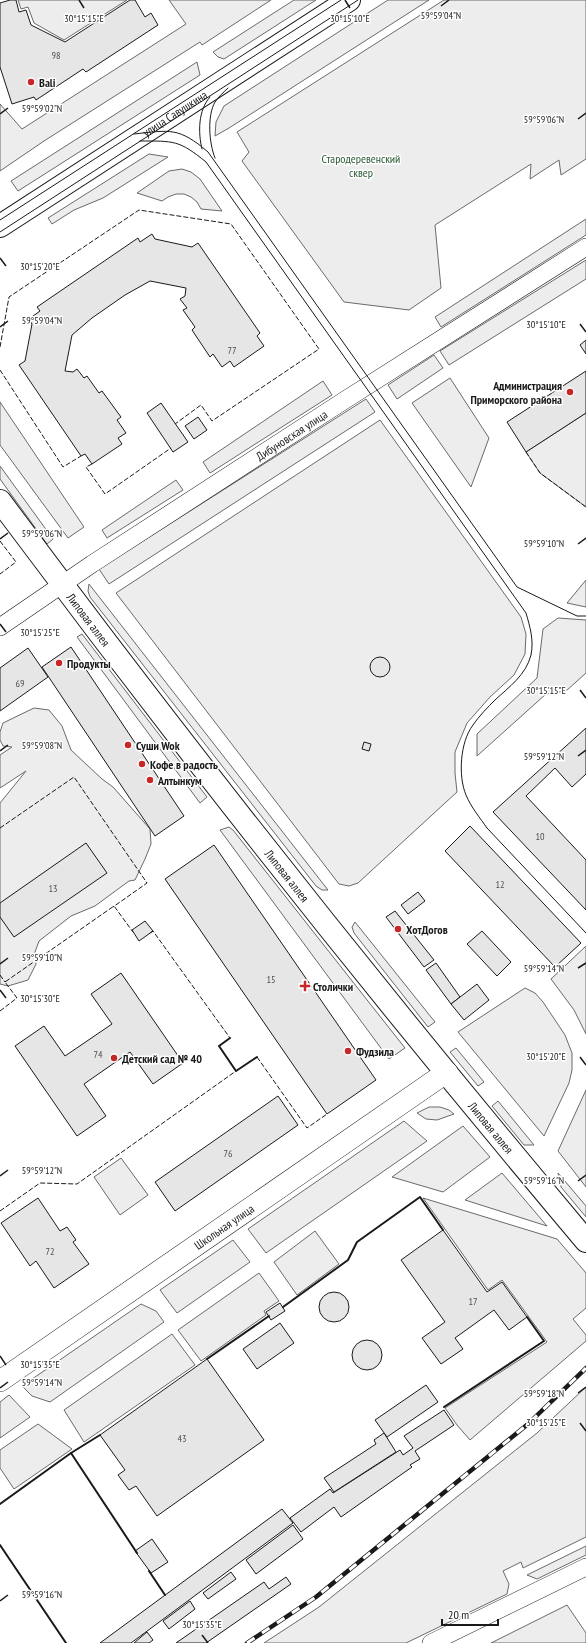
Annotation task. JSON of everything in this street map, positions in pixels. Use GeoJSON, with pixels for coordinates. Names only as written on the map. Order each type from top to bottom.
{"type":"FeatureCollection","features":[{"type":"Feature","properties":{"kind":"main road","name":"улица Савушкина"},"geometry":{"type":"LineString","coordinates":[[0,226],[349,0]]}},
{"type":"Feature","properties":{"kind":"main road","name":"Липовая аллея"},"geometry":{"type":"LineString","coordinates":[[0,501],[62,585],[325,922],[586,1241]]}},
{"type":"Feature","properties":{"kind":"street","name":"Дибуновская улица"},"geometry":{"type":"LineString","coordinates":[[0,627],[345,400],[586,247]]}},
{"type":"Feature","properties":{"kind":"street","name":"Школьная улица"},"geometry":{"type":"LineString","coordinates":[[0,1381],[447,1072]]}},
{"type":"Feature","properties":{"kind":"street"},"geometry":{"type":"LineString","coordinates":[[431,1643],[586,1567]]}},
{"type":"Feature","properties":{"kind":"shaded area"},"geometry":{"type":"Polygon","coordinates":[[[18,0],[127,0],[64,40],[34,23],[28,7],[21,9],[18,0]]]}},
{"type":"Feature","properties":{"kind":"shaded area"},"geometry":{"type":"Polygon","coordinates":[[[169,0],[271,0],[202,45],[200,42],[44,141],[0,171],[0,104],[22,129],[186,24],[169,0]]]}},
{"type":"Feature","properties":{"kind":"shaded area"},"geometry":{"type":"Polygon","coordinates":[[[294,0],[316,0],[224,59],[218,57],[213,52],[294,0]]]}},
{"type":"Feature","properties":{"kind":"shaded area"},"geometry":{"type":"Polygon","coordinates":[[[388,0],[429,0],[215,136],[216,122],[224,106],[388,0]]]}},
{"type":"Feature","properties":{"kind":"shaded area","name":"Стародеревенский сквер"},"geometry":{"type":"Polygon","coordinates":[[[444,0],[586,0],[586,159],[561,175],[559,160],[530,179],[531,164],[435,225],[441,288],[409,310],[344,302],[242,161],[249,152],[237,132],[444,0]]]}},
{"type":"Feature","properties":{"kind":"shaded area"},"geometry":{"type":"Polygon","coordinates":[[[197,62],[200,75],[18,191],[11,181],[197,62]]]}},
{"type":"Feature","properties":{"kind":"shaded area"},"geometry":{"type":"Polygon","coordinates":[[[149,154],[168,157],[103,198],[74,210],[52,224],[48,218],[149,154]]]}},
{"type":"Feature","properties":{"kind":"shaded area"},"geometry":{"type":"Polygon","coordinates":[[[182,169],[191,172],[200,179],[222,211],[201,209],[197,202],[184,194],[176,194],[162,201],[137,193],[169,171],[182,169]]]}},
{"type":"Feature","properties":{"kind":"shaded area"},"geometry":{"type":"Polygon","coordinates":[[[586,219],[586,235],[441,327],[435,317],[586,219]]]}},
{"type":"Feature","properties":{"kind":"shaded area"},"geometry":{"type":"Polygon","coordinates":[[[586,260],[586,279],[449,365],[440,351],[586,260]]]}},
{"type":"Feature","properties":{"kind":"shaded area"},"geometry":{"type":"Polygon","coordinates":[[[434,355],[443,368],[397,399],[388,385],[434,355]]]}},
{"type":"Feature","properties":{"kind":"shaded area"},"geometry":{"type":"Polygon","coordinates":[[[450,378],[489,438],[471,487],[412,403],[450,378]]]}},
{"type":"Feature","properties":{"kind":"shaded area"},"geometry":{"type":"Polygon","coordinates":[[[323,381],[332,395],[210,473],[203,462],[323,381]]]}},
{"type":"Feature","properties":{"kind":"shaded area"},"geometry":{"type":"Polygon","coordinates":[[[366,399],[375,412],[109,584],[99,569],[366,399]]]}},
{"type":"Feature","properties":{"kind":"shaded area"},"geometry":{"type":"Polygon","coordinates":[[[0,402],[84,527],[68,538],[0,445],[0,402]]]}},
{"type":"Feature","properties":{"kind":"shaded area"},"geometry":{"type":"Polygon","coordinates":[[[586,413],[586,507],[540,473],[526,452],[586,413]]]}},
{"type":"Feature","properties":{"kind":"shaded area"},"geometry":{"type":"Polygon","coordinates":[[[380,420],[521,617],[526,634],[525,654],[514,675],[490,697],[467,723],[455,752],[457,792],[358,883],[349,886],[339,884],[116,593],[380,420]]]}},
{"type":"Feature","properties":{"kind":"shaded area"},"geometry":{"type":"Polygon","coordinates":[[[0,466],[53,539],[47,544],[0,479],[0,466]]]}},
{"type":"Feature","properties":{"kind":"shaded area"},"geometry":{"type":"Polygon","coordinates":[[[176,480],[183,490],[107,538],[102,530],[176,480]]]}},
{"type":"Feature","properties":{"kind":"shaded area"},"geometry":{"type":"Polygon","coordinates":[[[586,580],[586,607],[567,603],[586,580]]]}},
{"type":"Feature","properties":{"kind":"shaded area"},"geometry":{"type":"Polygon","coordinates":[[[89,584],[328,890],[322,890],[316,886],[90,597],[88,591],[89,584]]]}},
{"type":"Feature","properties":{"kind":"shaded area"},"geometry":{"type":"Polygon","coordinates":[[[558,618],[586,620],[586,673],[566,691],[546,694],[477,756],[477,734],[537,678],[543,629],[558,618]]]}},
{"type":"Feature","properties":{"kind":"shaded area"},"geometry":{"type":"Polygon","coordinates":[[[82,634],[207,797],[200,803],[77,637],[82,634]]]}},
{"type":"Feature","properties":{"kind":"shaded area"},"geometry":{"type":"Polygon","coordinates":[[[34,708],[49,710],[62,726],[71,750],[102,779],[113,787],[150,829],[151,844],[135,880],[129,881],[95,906],[71,916],[39,941],[35,952],[36,964],[28,980],[8,986],[0,984],[0,803],[26,771],[0,788],[0,755],[12,747],[3,746],[0,740],[0,732],[3,723],[34,708]]]}},
{"type":"Feature","properties":{"kind":"shaded area"},"geometry":{"type":"Polygon","coordinates":[[[229,827],[233,830],[405,1048],[389,1059],[220,830],[229,827]]]}},
{"type":"Feature","properties":{"kind":"shaded area"},"geometry":{"type":"Polygon","coordinates":[[[355,922],[435,1022],[428,1027],[354,933],[352,927],[355,922]]]}},
{"type":"Feature","properties":{"kind":"shaded area"},"geometry":{"type":"Polygon","coordinates":[[[586,946],[586,1034],[574,1010],[551,979],[586,946]]]}},
{"type":"Feature","properties":{"kind":"shaded area"},"geometry":{"type":"Polygon","coordinates":[[[525,988],[535,993],[543,1002],[565,1035],[572,1053],[572,1070],[569,1083],[544,1136],[458,1032],[525,988]]]}},
{"type":"Feature","properties":{"kind":"shaded area"},"geometry":{"type":"Polygon","coordinates":[[[456,1048],[484,1082],[478,1086],[450,1052],[456,1048]]]}},
{"type":"Feature","properties":{"kind":"shaded area"},"geometry":{"type":"Polygon","coordinates":[[[586,1090],[586,1187],[558,1151],[586,1090]]]}},
{"type":"Feature","properties":{"kind":"shaded area"},"geometry":{"type":"Polygon","coordinates":[[[498,1101],[534,1145],[524,1145],[492,1106],[498,1101]]]}},
{"type":"Feature","properties":{"kind":"shaded area"},"geometry":{"type":"Polygon","coordinates":[[[429,1107],[440,1107],[449,1110],[454,1114],[437,1120],[426,1119],[417,1113],[429,1107]]]}},
{"type":"Feature","properties":{"kind":"shaded area"},"geometry":{"type":"Polygon","coordinates":[[[404,1121],[427,1141],[266,1253],[248,1229],[404,1121]]]}},
{"type":"Feature","properties":{"kind":"shaded area"},"geometry":{"type":"Polygon","coordinates":[[[463,1126],[490,1157],[443,1192],[392,1177],[463,1126]]]}},
{"type":"Feature","properties":{"kind":"shaded area"},"geometry":{"type":"Polygon","coordinates":[[[121,1158],[148,1195],[120,1215],[94,1177],[121,1158]]]}},
{"type":"Feature","properties":{"kind":"shaded area"},"geometry":{"type":"Polygon","coordinates":[[[502,1173],[547,1226],[465,1200],[502,1173]]]}},
{"type":"Feature","properties":{"kind":"shaded area"},"geometry":{"type":"Polygon","coordinates":[[[558,1173],[586,1206],[586,1217],[561,1187],[558,1173]]]}},
{"type":"Feature","properties":{"kind":"shaded area"},"geometry":{"type":"Polygon","coordinates":[[[423,1198],[557,1239],[586,1273],[586,1308],[573,1319],[586,1335],[586,1341],[470,1440],[445,1408],[547,1342],[502,1280],[488,1290],[423,1198]]]}},
{"type":"Feature","properties":{"kind":"shaded area"},"geometry":{"type":"Polygon","coordinates":[[[315,1231],[339,1264],[297,1295],[274,1262],[315,1231]]]}},
{"type":"Feature","properties":{"kind":"shaded area"},"geometry":{"type":"Polygon","coordinates":[[[233,1240],[250,1262],[177,1313],[160,1290],[233,1240]]]}},
{"type":"Feature","properties":{"kind":"shaded area"},"geometry":{"type":"Polygon","coordinates":[[[259,1273],[279,1301],[264,1311],[266,1315],[201,1361],[178,1330],[259,1273]]]}},
{"type":"Feature","properties":{"kind":"shaded area"},"geometry":{"type":"Polygon","coordinates":[[[141,1304],[156,1311],[164,1322],[50,1402],[32,1396],[22,1386],[141,1304]]]}},
{"type":"Feature","properties":{"kind":"shaded area"},"geometry":{"type":"Polygon","coordinates":[[[172,1334],[195,1365],[84,1442],[64,1410],[172,1334]]]}},
{"type":"Feature","properties":{"kind":"shaded area"},"geometry":{"type":"Polygon","coordinates":[[[586,1387],[586,1537],[523,1568],[521,1562],[503,1571],[509,1584],[507,1594],[406,1643],[264,1643],[319,1607],[537,1433],[586,1387]]]}},
{"type":"Feature","properties":{"kind":"shaded area"},"geometry":{"type":"Polygon","coordinates":[[[9,1395],[30,1417],[0,1438],[0,1402],[9,1395]]]}},
{"type":"Feature","properties":{"kind":"shaded area"},"geometry":{"type":"Polygon","coordinates":[[[38,1424],[72,1449],[14,1489],[0,1468],[0,1450],[38,1424]]]}},
{"type":"Feature","properties":{"kind":"shaded area"},"geometry":{"type":"Polygon","coordinates":[[[586,1546],[586,1555],[537,1579],[527,1575],[586,1546]]]}},
{"type":"Feature","properties":{"kind":"shaded area"},"geometry":{"type":"Polygon","coordinates":[[[567,1605],[586,1633],[586,1643],[491,1643],[567,1605]]]}},
{"type":"Feature","properties":{"kind":"building"},"geometry":{"type":"Polygon","coordinates":[[[16,0],[19,12],[26,10],[31,25],[65,42],[130,0],[135,0],[145,17],[151,13],[158,25],[86,72],[83,69],[36,100],[34,97],[12,104],[0,67],[0,3],[16,0]]]}},
{"type":"Feature","properties":{"kind":"building"},"geometry":{"type":"Polygon","coordinates":[[[152,234],[155,239],[192,247],[198,243],[260,333],[257,336],[264,346],[234,367],[230,361],[222,367],[213,354],[210,357],[192,330],[195,327],[183,310],[187,308],[180,299],[185,296],[186,288],[150,281],[125,295],[92,318],[72,335],[65,371],[73,372],[77,369],[84,378],[87,376],[99,393],[102,391],[121,417],[117,420],[126,433],[118,438],[122,444],[92,464],[85,454],[81,456],[19,365],[25,361],[32,324],[29,319],[40,311],[37,307],[138,238],[140,242],[152,234]]]}},
{"type":"Feature","properties":{"kind":"building","name":"Администрация Приморского района"},"geometry":{"type":"Polygon","coordinates":[[[586,340],[586,354],[580,345],[586,340]]]}},
{"type":"Feature","properties":{"kind":"building","name":"Администрация Приморского района"},"geometry":{"type":"Polygon","coordinates":[[[586,371],[586,413],[526,452],[507,422],[586,371]]]}},
{"type":"Feature","properties":{"kind":"building"},"geometry":{"type":"Polygon","coordinates":[[[161,403],[188,442],[173,452],[147,413],[161,403]]]}},
{"type":"Feature","properties":{"kind":"building"},"geometry":{"type":"Polygon","coordinates":[[[198,417],[207,430],[194,439],[185,426],[198,417]]]}},
{"type":"Feature","properties":{"kind":"building"},"geometry":{"type":"Polygon","coordinates":[[[71,647],[184,816],[155,836],[42,667],[71,647]]]}},
{"type":"Feature","properties":{"kind":"building"},"geometry":{"type":"Polygon","coordinates":[[[28,648],[48,677],[0,711],[0,668],[28,648]]]}},
{"type":"Feature","properties":{"kind":"building"},"geometry":{"type":"Polygon","coordinates":[[[376,657],[384,657],[390,663],[390,671],[384,677],[376,677],[370,671],[370,663],[376,657]]]}},
{"type":"Feature","properties":{"kind":"building"},"geometry":{"type":"Polygon","coordinates":[[[586,728],[586,774],[572,787],[555,768],[526,796],[586,860],[586,910],[493,812],[586,728]]]}},
{"type":"Feature","properties":{"kind":"building"},"geometry":{"type":"Polygon","coordinates":[[[364,742],[371,744],[369,751],[362,749],[364,742]]]}},
{"type":"Feature","properties":{"kind":"building"},"geometry":{"type":"Polygon","coordinates":[[[470,826],[581,943],[555,967],[445,851],[470,826]]]}},
{"type":"Feature","properties":{"kind":"building"},"geometry":{"type":"Polygon","coordinates":[[[86,843],[107,873],[14,937],[0,917],[0,903],[86,843]]]}},
{"type":"Feature","properties":{"kind":"building"},"geometry":{"type":"Polygon","coordinates":[[[214,845],[376,1080],[327,1114],[165,879],[214,845]]]}},
{"type":"Feature","properties":{"kind":"building"},"geometry":{"type":"Polygon","coordinates":[[[418,892],[425,901],[408,914],[401,905],[418,892]]]}},
{"type":"Feature","properties":{"kind":"building"},"geometry":{"type":"Polygon","coordinates":[[[395,911],[434,960],[424,967],[386,917],[395,911]]]}},
{"type":"Feature","properties":{"kind":"building"},"geometry":{"type":"Polygon","coordinates":[[[145,921],[153,931],[139,941],[132,930],[145,921]]]}},
{"type":"Feature","properties":{"kind":"building"},"geometry":{"type":"Polygon","coordinates":[[[482,931],[511,962],[497,976],[467,944],[482,931]]]}},
{"type":"Feature","properties":{"kind":"building"},"geometry":{"type":"Polygon","coordinates":[[[436,963],[460,997],[451,1004],[426,970],[436,963]]]}},
{"type":"Feature","properties":{"kind":"building"},"geometry":{"type":"Polygon","coordinates":[[[121,973],[183,1063],[153,1084],[130,1052],[84,1084],[106,1116],[77,1136],[15,1046],[44,1026],[65,1056],[112,1024],[91,994],[121,973]]]}},
{"type":"Feature","properties":{"kind":"building"},"geometry":{"type":"Polygon","coordinates":[[[477,984],[489,1000],[464,1020],[451,1004],[477,984]]]}},
{"type":"Feature","properties":{"kind":"building"},"geometry":{"type":"Polygon","coordinates":[[[278,1096],[298,1125],[175,1211],[155,1182],[278,1096]]]}},
{"type":"Feature","properties":{"kind":"building"},"geometry":{"type":"Polygon","coordinates":[[[38,1198],[60,1231],[67,1227],[76,1240],[73,1242],[89,1264],[54,1288],[36,1261],[30,1266],[1,1223],[38,1198]]]}},
{"type":"Feature","properties":{"kind":"building"},"geometry":{"type":"Polygon","coordinates":[[[443,1230],[487,1292],[502,1282],[527,1317],[509,1330],[494,1310],[455,1338],[463,1349],[441,1364],[422,1338],[445,1322],[401,1260],[443,1230]]]}},
{"type":"Feature","properties":{"kind":"building"},"geometry":{"type":"Polygon","coordinates":[[[334,1292],[340,1293],[348,1301],[348,1313],[340,1321],[334,1322],[328,1321],[320,1313],[319,1307],[320,1301],[328,1293],[334,1292]]]}},
{"type":"Feature","properties":{"kind":"building"},"geometry":{"type":"Polygon","coordinates":[[[280,1303],[285,1311],[271,1320],[266,1312],[280,1303]]]}},
{"type":"Feature","properties":{"kind":"building"},"geometry":{"type":"Polygon","coordinates":[[[280,1323],[294,1343],[257,1369],[243,1349],[280,1323]]]}},
{"type":"Feature","properties":{"kind":"building"},"geometry":{"type":"Polygon","coordinates":[[[367,1340],[373,1341],[381,1349],[381,1361],[373,1369],[367,1370],[361,1369],[353,1361],[352,1355],[353,1349],[361,1341],[367,1340]]]}},
{"type":"Feature","properties":{"kind":"building"},"geometry":{"type":"Polygon","coordinates":[[[207,1359],[264,1440],[157,1516],[136,1486],[129,1490],[118,1475],[125,1470],[100,1435],[207,1359]]]}},
{"type":"Feature","properties":{"kind":"building"},"geometry":{"type":"Polygon","coordinates":[[[426,1385],[438,1402],[387,1437],[375,1420],[426,1385]]]}},
{"type":"Feature","properties":{"kind":"building"},"geometry":{"type":"Polygon","coordinates":[[[444,1410],[454,1425],[415,1451],[420,1459],[410,1465],[412,1467],[341,1517],[334,1507],[301,1532],[290,1518],[330,1489],[333,1493],[400,1450],[403,1455],[413,1448],[404,1436],[444,1410]]]}},
{"type":"Feature","properties":{"kind":"building"},"geometry":{"type":"Polygon","coordinates":[[[384,1433],[396,1452],[334,1492],[324,1478],[376,1444],[374,1440],[384,1433]]]}},
{"type":"Feature","properties":{"kind":"building"},"geometry":{"type":"Polygon","coordinates":[[[282,1509],[293,1523],[131,1643],[100,1643],[282,1509]]]}},
{"type":"Feature","properties":{"kind":"building"},"geometry":{"type":"Polygon","coordinates":[[[293,1525],[303,1539],[256,1574],[246,1560],[293,1525]]]}},
{"type":"Feature","properties":{"kind":"building"},"geometry":{"type":"Polygon","coordinates":[[[152,1539],[168,1562],[151,1573],[135,1551],[152,1539]]]}},
{"type":"Feature","properties":{"kind":"building"},"geometry":{"type":"Polygon","coordinates":[[[231,1572],[236,1579],[208,1599],[203,1593],[231,1572]]]}},
{"type":"Feature","properties":{"kind":"building"},"geometry":{"type":"Polygon","coordinates":[[[286,1577],[291,1584],[206,1643],[176,1643],[264,1582],[269,1589],[286,1577]]]}},
{"type":"Feature","properties":{"kind":"building"},"geometry":{"type":"Polygon","coordinates":[[[190,1601],[195,1609],[169,1629],[163,1621],[190,1601]]]}},
{"type":"Feature","properties":{"kind":"building"},"geometry":{"type":"Polygon","coordinates":[[[147,1632],[153,1640],[149,1643],[134,1643],[147,1632]]]}},
{"type":"Feature","properties":{"kind":"tram line"},"geometry":{"type":"LineString","coordinates":[[0,220],[341,0]]}},
{"type":"Feature","properties":{"kind":"tram line"},"geometry":{"type":"LineString","coordinates":[[0,232],[358,0]]}},
{"type":"Feature","properties":{"kind":"tram line"},"geometry":{"type":"LineString","coordinates":[[215,158],[210,137],[212,108],[219,96],[228,88]]}},
{"type":"Feature","properties":{"kind":"tram line"},"geometry":{"type":"LineString","coordinates":[[202,149],[200,136],[201,115],[203,108],[210,97]]}},
{"type":"Feature","properties":{"kind":"tram line"},"geometry":{"type":"LineString","coordinates":[[134,134],[166,131],[174,132],[189,138],[208,152],[517,587],[577,616],[586,616]]}},
{"type":"Feature","properties":{"kind":"tram line"},"geometry":{"type":"LineString","coordinates":[[140,141],[176,143],[189,149],[206,162],[526,613],[532,639],[532,649],[529,662],[521,675],[484,712],[469,732],[465,740],[462,759],[461,769],[463,787],[470,804],[487,828],[586,933]]}},
{"type":"Feature","properties":{"kind":"railway"},"geometry":{"type":"LineString","coordinates":[[247,1643],[316,1597],[528,1424],[586,1368]]}},
{"type":"Feature","properties":{"kind":"fence"},"geometry":{"type":"LineString","coordinates":[[0,347],[9,297],[139,210],[231,224],[319,349],[212,421],[201,405],[175,424]]}},
{"type":"Feature","properties":{"kind":"fence"},"geometry":{"type":"LineString","coordinates":[[0,370],[63,467],[81,456]]}},
{"type":"Feature","properties":{"kind":"fence"},"geometry":{"type":"LineString","coordinates":[[92,464],[86,467],[105,494],[171,448]]}},
{"type":"Feature","properties":{"kind":"fence"},"geometry":{"type":"LineString","coordinates":[[526,452],[540,473],[586,507]]}},
{"type":"Feature","properties":{"kind":"fence"},"geometry":{"type":"LineString","coordinates":[[0,541],[16,562],[0,574]]}},
{"type":"Feature","properties":{"kind":"fence"},"geometry":{"type":"LineString","coordinates":[[0,828],[74,777],[147,883],[113,907]]}},
{"type":"Feature","properties":{"kind":"fence"},"geometry":{"type":"LineString","coordinates":[[0,1011],[17,998],[5,982],[114,906],[133,932]]}},
{"type":"Feature","properties":{"kind":"fence"},"geometry":{"type":"LineString","coordinates":[[0,1211],[40,1183],[77,1184],[236,1071],[219,1046],[230,1038],[153,931],[150,933]]}},
{"type":"Feature","properties":{"kind":"fence"},"geometry":{"type":"LineString","coordinates":[[0,975],[5,982],[6,981]]}},
{"type":"Feature","properties":{"kind":"fence"},"geometry":{"type":"LineString","coordinates":[[257,1057],[307,1128],[327,1114]]}},
{"type":"Feature","properties":{"kind":"wall"},"geometry":{"type":"LineString","coordinates":[[230,1038],[219,1046],[236,1071],[257,1057]]}},
{"type":"Feature","properties":{"kind":"wall"},"geometry":{"type":"LineString","coordinates":[[283,1307],[348,1260],[357,1242],[420,1197],[443,1230]]}},
{"type":"Feature","properties":{"kind":"wall"},"geometry":{"type":"LineString","coordinates":[[207,1359],[269,1316]]}},
{"type":"Feature","properties":{"kind":"wall"},"geometry":{"type":"LineString","coordinates":[[444,1407],[544,1341],[527,1317]]}},
{"type":"Feature","properties":{"kind":"wall"},"geometry":{"type":"LineString","coordinates":[[0,1504],[71,1453],[100,1435]]}},
{"type":"Feature","properties":{"kind":"wall"},"geometry":{"type":"LineString","coordinates":[[71,1453],[137,1553]]}},
{"type":"Feature","properties":{"kind":"wall"},"geometry":{"type":"LineString","coordinates":[[0,1545],[66,1643]]}},
{"type":"Feature","properties":{"kind":"wall"},"geometry":{"type":"LineString","coordinates":[[149,1571],[165,1595]]}},
{"type":"Feature","properties":{"kind":"place","name":"Bali"},"geometry":{"type":"Point","coordinates":[31,82]}},
{"type":"Feature","properties":{"kind":"place","name":"Администрация Приморского района"},"geometry":{"type":"Point","coordinates":[570,392]}},
{"type":"Feature","properties":{"kind":"place","name":"Продукты"},"geometry":{"type":"Point","coordinates":[59,663]}},
{"type":"Feature","properties":{"kind":"place","name":"Суши Wok"},"geometry":{"type":"Point","coordinates":[128,745]}},
{"type":"Feature","properties":{"kind":"place","name":"Кофе в радость"},"geometry":{"type":"Point","coordinates":[142,764]}},
{"type":"Feature","properties":{"kind":"place","name":"Алтынкум"},"geometry":{"type":"Point","coordinates":[150,780]}},
{"type":"Feature","properties":{"kind":"place","name":"ХотДогов"},"geometry":{"type":"Point","coordinates":[398,929]}},
{"type":"Feature","properties":{"kind":"place","name":"Столички"},"geometry":{"type":"Point","coordinates":[305,986]}},
{"type":"Feature","properties":{"kind":"place","name":"Фудзила"},"geometry":{"type":"Point","coordinates":[348,1051]}},
{"type":"Feature","properties":{"kind":"place","name":"Детский сад № 40"},"geometry":{"type":"Point","coordinates":[114,1058]}}]}
